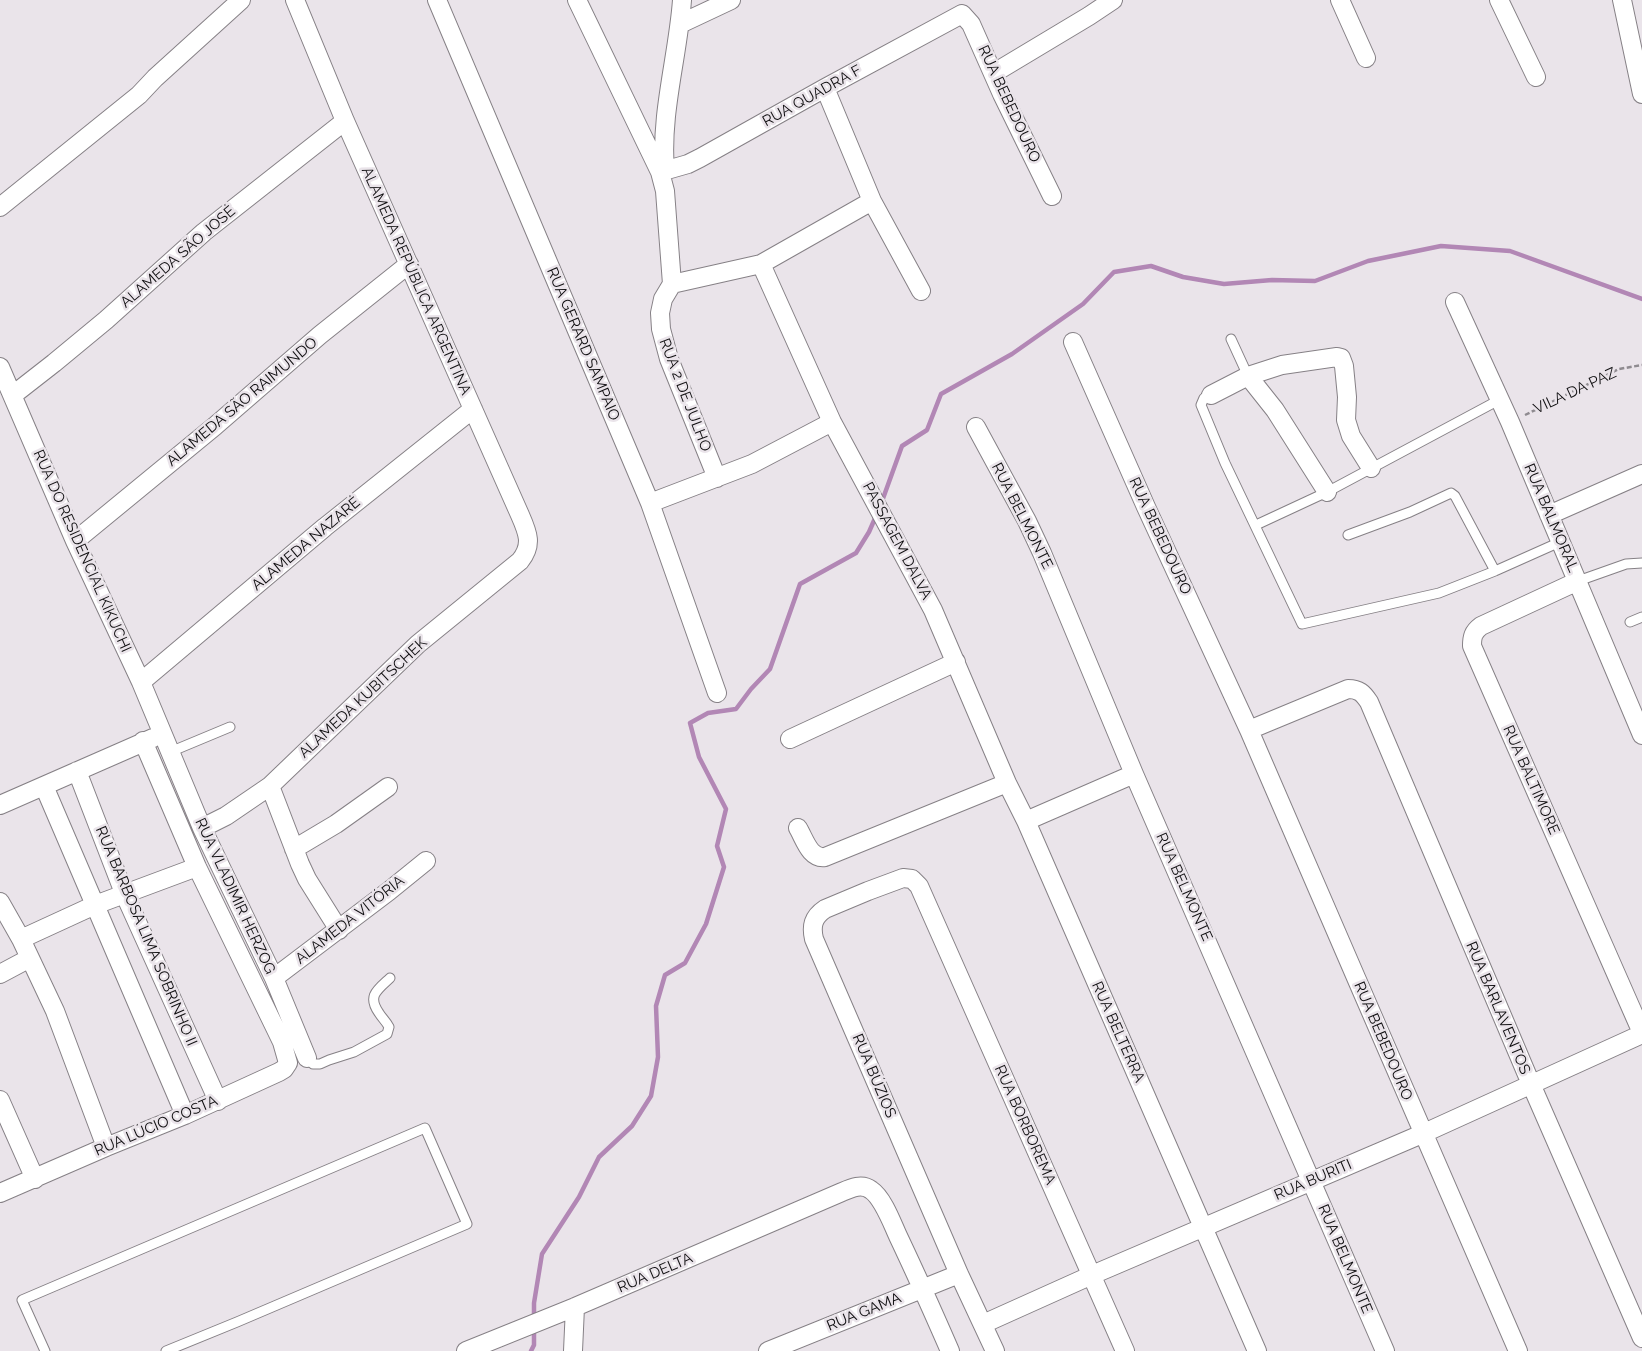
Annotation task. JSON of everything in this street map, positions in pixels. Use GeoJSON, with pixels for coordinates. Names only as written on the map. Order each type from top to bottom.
{"type":"FeatureCollection","features":[{"type":"Feature","properties":{"kind":"street"},"geometry":{"type":"LineString","coordinates":[[0,207],[139,95],[241,0]]}},
{"type":"Feature","properties":{"kind":"street","name":"ALAMEDA REPÚBLICA ARGENTINA"},"geometry":{"type":"LineString","coordinates":[[294,0],[345,121],[526,528],[528,548],[520,561]]}},
{"type":"Feature","properties":{"kind":"street","name":"RUA GERARD SAMPAIO"},"geometry":{"type":"LineString","coordinates":[[438,0],[650,502],[717,693]]}},
{"type":"Feature","properties":{"kind":"street"},"geometry":{"type":"LineString","coordinates":[[577,0],[663,171]]}},
{"type":"Feature","properties":{"kind":"street"},"geometry":{"type":"LineString","coordinates":[[682,0],[664,136],[663,171],[672,284],[761,264],[872,201]]}},
{"type":"Feature","properties":{"kind":"street"},"geometry":{"type":"LineString","coordinates":[[680,24],[731,0]]}},
{"type":"Feature","properties":{"kind":"street"},"geometry":{"type":"LineString","coordinates":[[994,73],[1113,0]]}},
{"type":"Feature","properties":{"kind":"street"},"geometry":{"type":"LineString","coordinates":[[1340,0],[1366,58]]}},
{"type":"Feature","properties":{"kind":"street"},"geometry":{"type":"LineString","coordinates":[[1499,0],[1536,77]]}},
{"type":"Feature","properties":{"kind":"street"},"geometry":{"type":"LineString","coordinates":[[1622,0],[1642,94]]}},
{"type":"Feature","properties":{"kind":"street","name":"RUA QUADRA F"},"geometry":{"type":"LineString","coordinates":[[663,171],[688,164],[700,158],[962,14]]}},
{"type":"Feature","properties":{"kind":"street","name":"RUA BEBEDOURO"},"geometry":{"type":"LineString","coordinates":[[962,14],[971,24],[1002,94],[1052,196]]}},
{"type":"Feature","properties":{"kind":"street"},"geometry":{"type":"LineString","coordinates":[[825,88],[872,201],[921,291]]}},
{"type":"Feature","properties":{"kind":"street","name":"ALAMEDA SÃO JOSÉ"},"geometry":{"type":"LineString","coordinates":[[12,395],[106,320],[204,232],[345,121]]}},
{"type":"Feature","properties":{"kind":"street","name":"ALAMEDA SÃO RAIMUNDO"},"geometry":{"type":"LineString","coordinates":[[76,540],[320,335],[409,264]]}},
{"type":"Feature","properties":{"kind":"street","name":"PASSAGEM DALVA"},"geometry":{"type":"LineString","coordinates":[[761,264],[832,422],[933,610],[1007,782],[1026,821]]}},
{"type":"Feature","properties":{"kind":"street","name":"RUA 2 DE JULHO"},"geometry":{"type":"LineString","coordinates":[[672,284],[663,299],[660,313],[661,329],[669,359],[717,478]]}},
{"type":"Feature","properties":{"kind":"street","name":"RUA BALMORAL"},"geometry":{"type":"LineString","coordinates":[[1455,302],[1510,422],[1642,735]]}},
{"type":"Feature","properties":{"kind":"street","name":"RUA BEBEDOURO"},"geometry":{"type":"LineString","coordinates":[[1073,342],[1146,507],[1249,730],[1422,1134],[1518,1351]]}},
{"type":"Feature","properties":{"kind":"street"},"geometry":{"type":"LineString","coordinates":[[1210,395],[1248,376],[1282,365],[1341,358],[1344,366],[1347,397],[1346,420],[1351,436],[1371,468]]}},
{"type":"Feature","properties":{"kind":"street","name":"RUA DO RESIDENCIAL KIKUCHI"},"geometry":{"type":"LineString","coordinates":[[0,367],[163,734]]}},
{"type":"Feature","properties":{"kind":"street"},"geometry":{"type":"LineString","coordinates":[[1248,376],[1275,410],[1327,492]]}},
{"type":"Feature","properties":{"kind":"street","name":"ALAMEDA NAZARÉ"},"geometry":{"type":"LineString","coordinates":[[141,682],[325,527],[473,409]]}},
{"type":"Feature","properties":{"kind":"street"},"geometry":{"type":"LineString","coordinates":[[650,502],[752,464],[832,422]]}},
{"type":"Feature","properties":{"kind":"street","name":"RUA BELMONTE"},"geometry":{"type":"LineString","coordinates":[[976,427],[1027,521],[1042,553],[1134,774],[1385,1351]]}},
{"type":"Feature","properties":{"kind":"street"},"geometry":{"type":"LineString","coordinates":[[1549,514],[1642,474]]}},
{"type":"Feature","properties":{"kind":"street","name":"ALAMEDA KUBITSCHEK"},"geometry":{"type":"LineString","coordinates":[[202,828],[226,816],[270,786],[418,644],[520,561]]}},
{"type":"Feature","properties":{"kind":"street","name":"RUA BALTIMORE"},"geometry":{"type":"LineString","coordinates":[[1578,582],[1480,626],[1475,631],[1472,646],[1642,1034]]}},
{"type":"Feature","properties":{"kind":"street"},"geometry":{"type":"LineString","coordinates":[[790,738],[956,662]]}},
{"type":"Feature","properties":{"kind":"street","name":"RUA BARLAVENTOS"},"geometry":{"type":"LineString","coordinates":[[1249,730],[1348,689],[1356,689],[1369,702],[1531,1084],[1642,1338]]}},
{"type":"Feature","properties":{"kind":"street"},"geometry":{"type":"LineString","coordinates":[[0,804],[163,734]]}},
{"type":"Feature","properties":{"kind":"street","name":"RUA VLADIMIR HERZOG"},"geometry":{"type":"LineString","coordinates":[[163,734],[202,828],[274,978],[307,1058]]}},
{"type":"Feature","properties":{"kind":"street","name":"RUA LÚCIO COSTA"},"geometry":{"type":"LineString","coordinates":[[0,1193],[106,1146],[218,1101],[284,1069],[288,1063],[282,1042],[197,867],[143,741]]}},
{"type":"Feature","properties":{"kind":"street","name":"RUA BARBOSA LIMA SOBRINHO II"},"geometry":{"type":"LineString","coordinates":[[77,771],[124,893],[218,1101]]}},
{"type":"Feature","properties":{"kind":"street"},"geometry":{"type":"LineString","coordinates":[[1026,821],[1134,774]]}},
{"type":"Feature","properties":{"kind":"street"},"geometry":{"type":"LineString","coordinates":[[798,828],[814,856],[826,858],[1007,782]]}},
{"type":"Feature","properties":{"kind":"street"},"geometry":{"type":"LineString","coordinates":[[44,786],[185,1115]]}},
{"type":"Feature","properties":{"kind":"street"},"geometry":{"type":"LineString","coordinates":[[270,786],[307,879],[340,930]]}},
{"type":"Feature","properties":{"kind":"street"},"geometry":{"type":"LineString","coordinates":[[294,849],[336,824],[388,787]]}},
{"type":"Feature","properties":{"kind":"street","name":"RUA BELTERRA"},"geometry":{"type":"LineString","coordinates":[[1026,821],[1257,1351]]}},
{"type":"Feature","properties":{"kind":"street","name":"ALAMEDA VITÓRIA"},"geometry":{"type":"LineString","coordinates":[[274,978],[340,930],[426,860]]}},
{"type":"Feature","properties":{"kind":"street"},"geometry":{"type":"LineString","coordinates":[[21,939],[94,905],[197,867]]}},
{"type":"Feature","properties":{"kind":"street","name":"RUA BÚZIOS"},"geometry":{"type":"LineString","coordinates":[[924,899],[916,881],[904,878],[825,909],[814,921],[812,929],[814,939],[959,1274],[995,1351]]}},
{"type":"Feature","properties":{"kind":"street","name":"RUA BORBOREMA"},"geometry":{"type":"LineString","coordinates":[[924,899],[1125,1351]]}},
{"type":"Feature","properties":{"kind":"street"},"geometry":{"type":"LineString","coordinates":[[0,902],[21,939],[55,1011],[106,1146]]}},
{"type":"Feature","properties":{"kind":"street"},"geometry":{"type":"LineString","coordinates":[[0,974],[30,958]]}},
{"type":"Feature","properties":{"kind":"street","name":"RUA BURITI"},"geometry":{"type":"LineString","coordinates":[[983,1324],[1092,1275],[1422,1134],[1642,1034]]}},
{"type":"Feature","properties":{"kind":"street"},"geometry":{"type":"LineString","coordinates":[[0,1100],[35,1179]]}},
{"type":"Feature","properties":{"kind":"street","name":"RUA DELTA"},"geometry":{"type":"LineString","coordinates":[[466,1351],[575,1307],[842,1192],[864,1187],[876,1194],[885,1208],[950,1351]]}},
{"type":"Feature","properties":{"kind":"street","name":"RUA GAMA"},"geometry":{"type":"LineString","coordinates":[[768,1351],[959,1274]]}},
{"type":"Feature","properties":{"kind":"street"},"geometry":{"type":"LineString","coordinates":[[573,1351],[575,1307]]}},
{"type":"Feature","properties":{"kind":"lane"},"geometry":{"type":"LineString","coordinates":[[1232,339],[1248,376]]}},
{"type":"Feature","properties":{"kind":"lane"},"geometry":{"type":"LineString","coordinates":[[1210,395],[1204,398],[1200,405],[1225,463],[1302,624],[1439,593],[1560,542]]}},
{"type":"Feature","properties":{"kind":"lane"},"geometry":{"type":"LineString","coordinates":[[1256,525],[1327,492],[1499,400]]}},
{"type":"Feature","properties":{"kind":"lane"},"geometry":{"type":"LineString","coordinates":[[1348,536],[1410,512],[1451,493],[1455,496],[1494,571]]}},
{"type":"Feature","properties":{"kind":"lane"},"geometry":{"type":"LineString","coordinates":[[1578,582],[1626,564],[1642,563]]}},
{"type":"Feature","properties":{"kind":"lane"},"geometry":{"type":"LineString","coordinates":[[1630,622],[1642,617]]}},
{"type":"Feature","properties":{"kind":"lane"},"geometry":{"type":"LineString","coordinates":[[170,752],[230,727]]}},
{"type":"Feature","properties":{"kind":"lane"},"geometry":{"type":"LineString","coordinates":[[307,1058],[313,1064],[320,1064],[354,1052],[387,1034],[388,1027],[378,1012],[374,998],[375,992],[390,978]]}},
{"type":"Feature","properties":{"kind":"lane"},"geometry":{"type":"LineString","coordinates":[[45,1351],[22,1300],[425,1128],[467,1224],[223,1329],[166,1351]]}},
{"type":"Feature","properties":{"kind":"path","name":"VILA DA PAZ"},"geometry":{"type":"LineString","coordinates":[[1510,422],[1620,369],[1642,365]]}},
{"type":"Feature","properties":{"kind":"waterway"},"geometry":{"type":"LineString","coordinates":[[881,504],[902,446],[927,430],[941,394],[1012,354],[1083,304],[1114,272],[1151,266],[1183,277],[1224,284],[1272,280],[1315,281],[1368,261],[1441,246],[1510,251],[1642,299]]}},
{"type":"Feature","properties":{"kind":"waterway"},"geometry":{"type":"LineString","coordinates":[[534,1318],[534,1303],[542,1254],[579,1197],[599,1157],[632,1126],[651,1096],[658,1057],[656,1006],[665,975],[685,963],[706,924],[724,867],[717,846],[726,809],[699,757],[690,723],[708,713],[736,709],[751,689],[770,669],[800,584],[856,553],[876,516]]}},
{"type":"Feature","properties":{"kind":"waterway"},"geometry":{"type":"LineString","coordinates":[[531,1351],[534,1345],[534,1328]]}}]}
